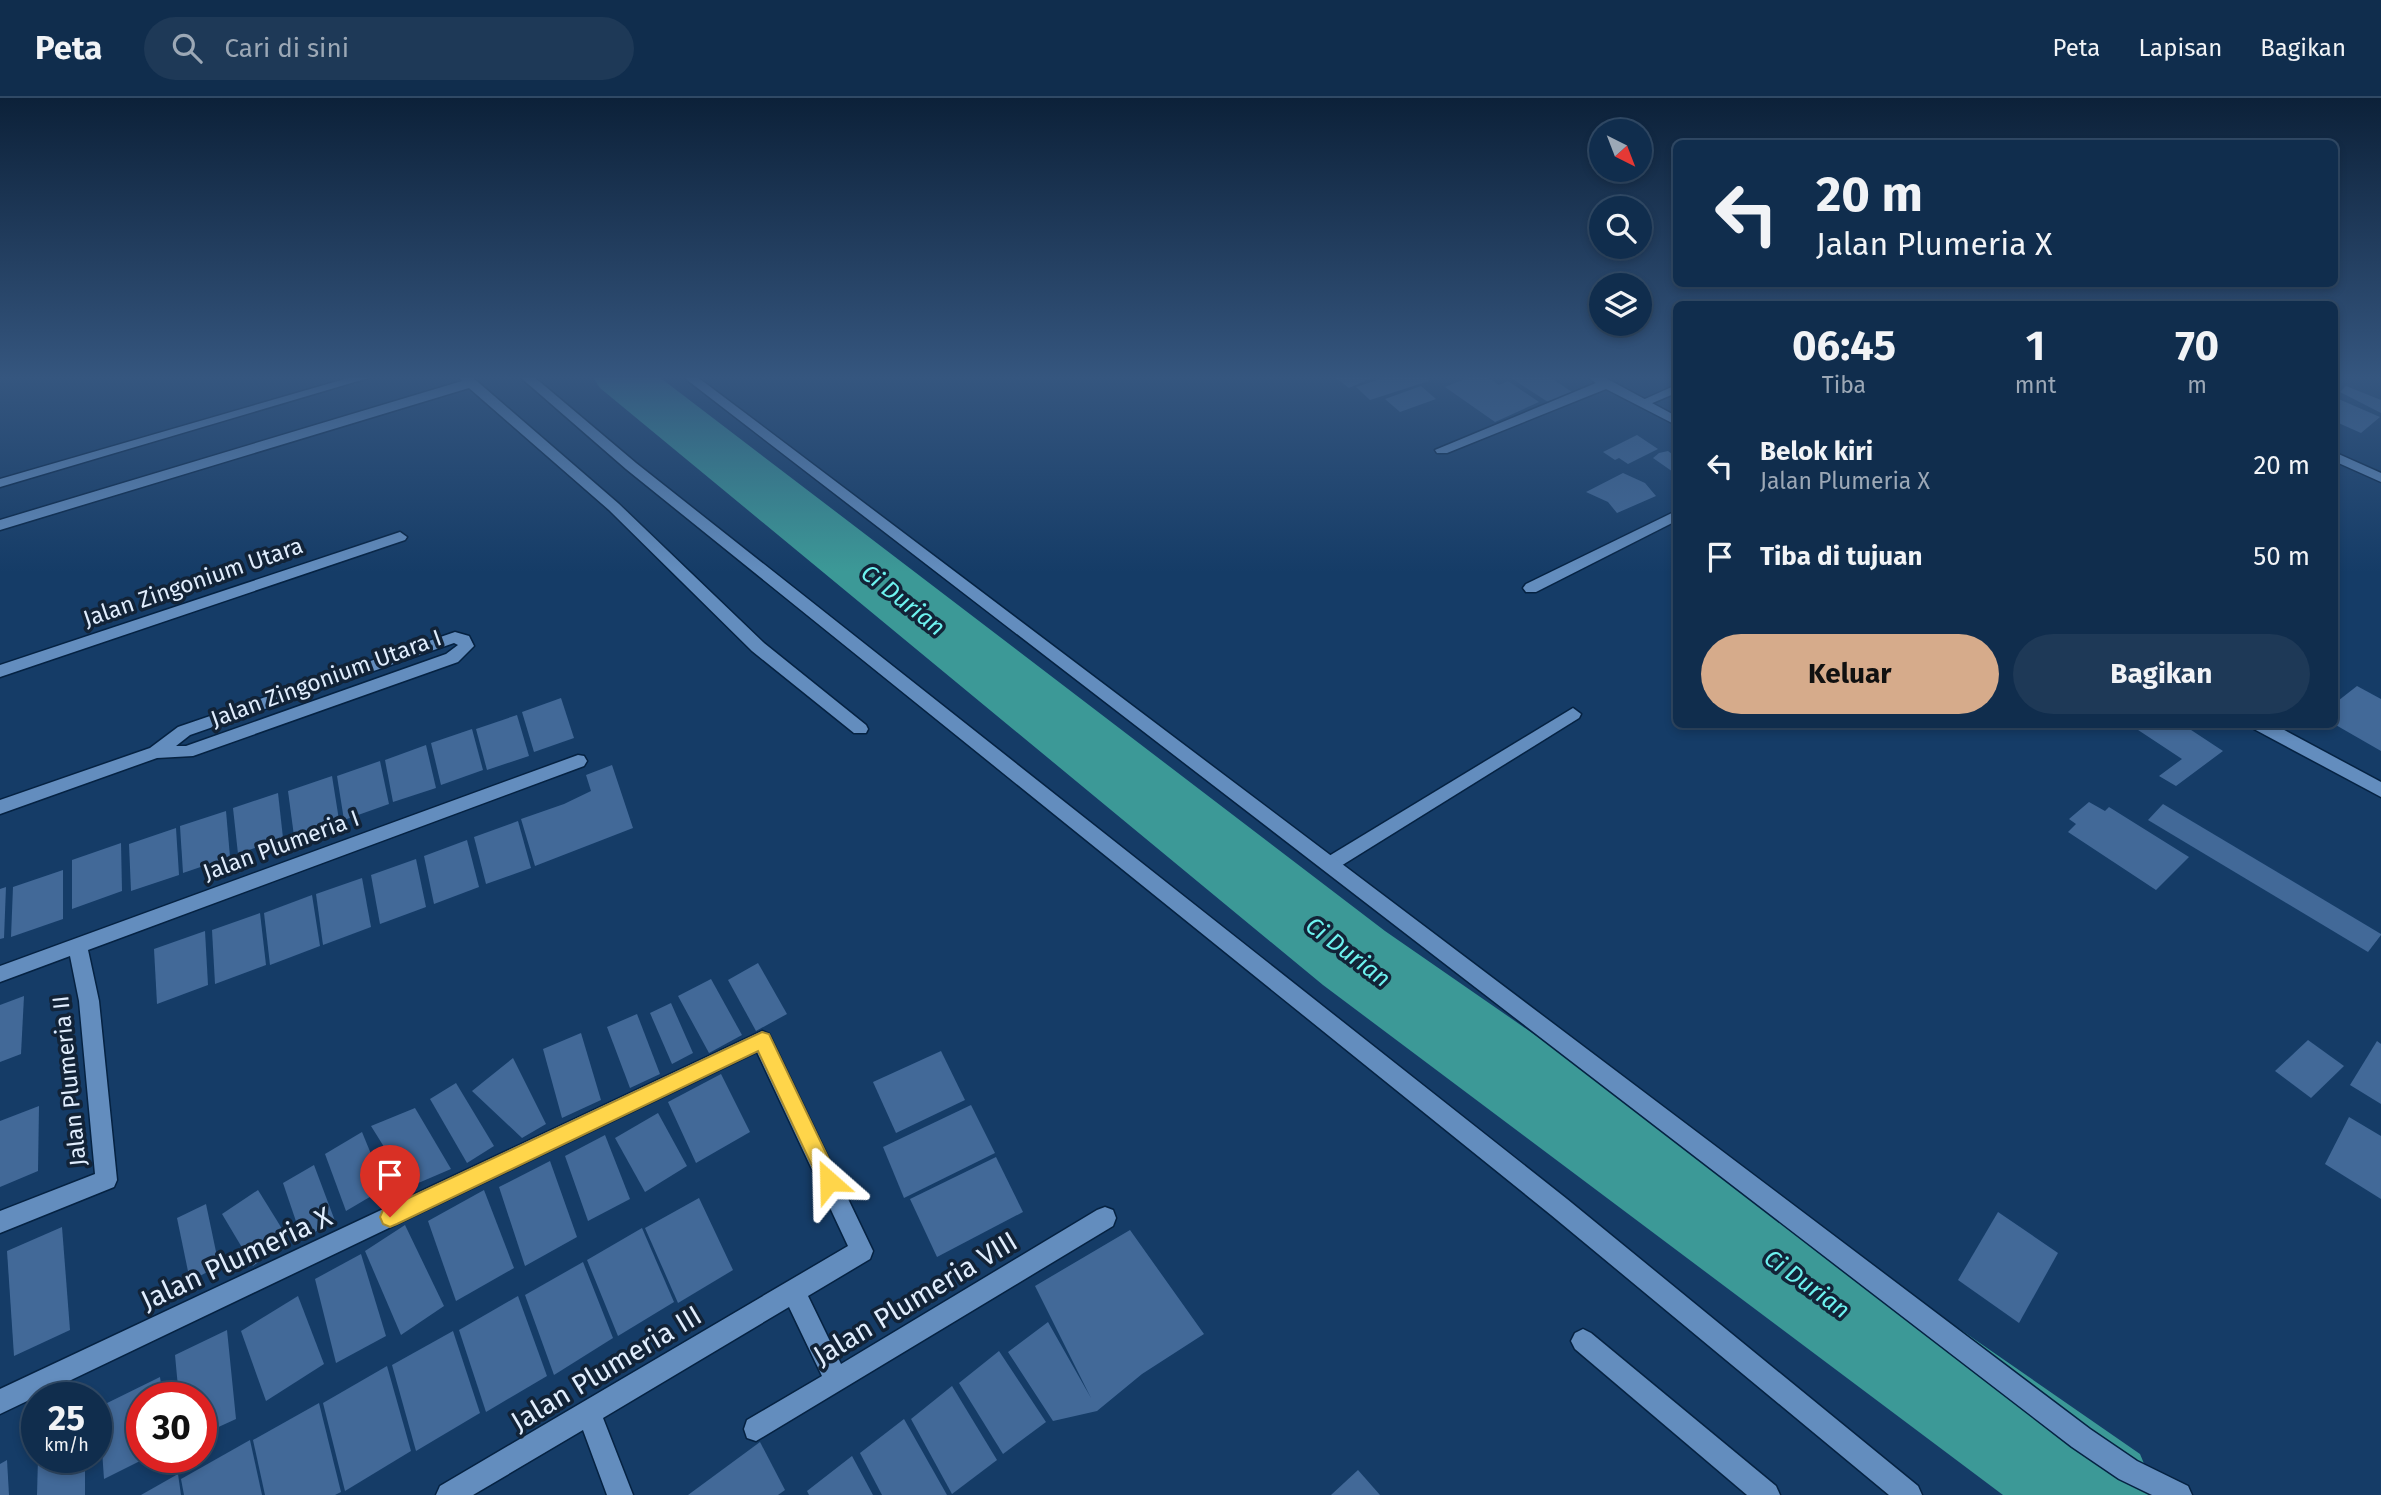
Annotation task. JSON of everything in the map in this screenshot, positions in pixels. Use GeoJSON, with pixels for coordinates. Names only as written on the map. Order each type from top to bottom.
{"type":"FeatureCollection","features":[{"type":"Feature","properties":{"kind":"street"},"geometry":{"type":"LineString","coordinates":[[0,483],[144,441]]}},
{"type":"Feature","properties":{"kind":"street"},"geometry":{"type":"LineString","coordinates":[[0,525],[267,441]]}},
{"type":"Feature","properties":{"kind":"street"},"geometry":{"type":"LineString","coordinates":[[538,441],[614,507],[758,647],[860,729]]}},
{"type":"Feature","properties":{"kind":"street"},"geometry":{"type":"LineString","coordinates":[[602,441],[1559,1207],[1909,1495]]}},
{"type":"Feature","properties":{"kind":"street"},"geometry":{"type":"LineString","coordinates":[[774,441],[2081,1438],[2128,1470],[2179,1495]]}},
{"type":"Feature","properties":{"kind":"street"},"geometry":{"type":"LineString","coordinates":[[1442,450],[1464,441]]}},
{"type":"Feature","properties":{"kind":"street"},"geometry":{"type":"LineString","coordinates":[[2338,458],[2381,478]]}},
{"type":"Feature","properties":{"kind":"street"},"geometry":{"type":"LineString","coordinates":[[1531,588],[1673,517]]}},
{"type":"Feature","properties":{"kind":"street","name":"Jalan Zingonium Utara"},"geometry":{"type":"LineString","coordinates":[[0,671],[400,537]]}},
{"type":"Feature","properties":{"kind":"street","name":"Jalan Zingonium Utara I"},"geometry":{"type":"LineString","coordinates":[[0,807],[156,752],[184,732],[445,639],[456,637],[463,640],[466,646],[452,658],[187,752],[156,752]]}},
{"type":"Feature","properties":{"kind":"street"},"geometry":{"type":"LineString","coordinates":[[1330,864],[1573,714]]}},
{"type":"Feature","properties":{"kind":"street"},"geometry":{"type":"LineString","coordinates":[[2265,728],[2381,790]]}},
{"type":"Feature","properties":{"kind":"street","name":"Jalan Plumeria I"},"geometry":{"type":"LineString","coordinates":[[0,974],[578,761]]}},
{"type":"Feature","properties":{"kind":"street","name":"Jalan Plumeria II"},"geometry":{"type":"LineString","coordinates":[[0,1222],[106,1180],[89,1001],[78,947]]}},
{"type":"Feature","properties":{"kind":"street","name":"Jalan Plumeria III"},"geometry":{"type":"LineString","coordinates":[[449,1495],[862,1251],[762,1040]]}},
{"type":"Feature","properties":{"kind":"street","name":"Jalan Plumeria X"},"geometry":{"type":"LineString","coordinates":[[0,1402],[762,1040]]}},
{"type":"Feature","properties":{"kind":"street","name":"Jalan Plumeria VIII"},"geometry":{"type":"LineString","coordinates":[[756,1429],[1105,1219]]}},
{"type":"Feature","properties":{"kind":"street"},"geometry":{"type":"LineString","coordinates":[[794,1292],[836,1380]]}},
{"type":"Feature","properties":{"kind":"street"},"geometry":{"type":"LineString","coordinates":[[1583,1342],[1767,1495]]}},
{"type":"Feature","properties":{"kind":"street"},"geometry":{"type":"LineString","coordinates":[[589,1413],[620,1495]]}},
{"type":"Feature","properties":{"kind":"building"},"geometry":{"type":"Polygon","coordinates":[[[1625,441],[1646,441],[1658,449],[1628,464],[1603,452],[1625,441]]]}},
{"type":"Feature","properties":{"kind":"building"},"geometry":{"type":"Polygon","coordinates":[[[1668,451],[1673,455],[1673,472],[1653,458],[1668,451]]]}},
{"type":"Feature","properties":{"kind":"building"},"geometry":{"type":"Polygon","coordinates":[[[1623,473],[1645,483],[1656,496],[1617,513],[1608,502],[1586,492],[1623,473]]]}},
{"type":"Feature","properties":{"kind":"building"},"geometry":{"type":"Polygon","coordinates":[[[2357,686],[2381,699],[2381,751],[2338,726],[2338,701],[2357,686]]]}},
{"type":"Feature","properties":{"kind":"building"},"geometry":{"type":"Polygon","coordinates":[[[561,698],[574,738],[534,752],[522,712],[561,698]]]}},
{"type":"Feature","properties":{"kind":"building"},"geometry":{"type":"Polygon","coordinates":[[[517,715],[529,756],[487,770],[476,729],[517,715]]]}},
{"type":"Feature","properties":{"kind":"building"},"geometry":{"type":"Polygon","coordinates":[[[2135,728],[2188,728],[2223,751],[2176,786],[2159,776],[2182,759],[2135,728]]]}},
{"type":"Feature","properties":{"kind":"building"},"geometry":{"type":"Polygon","coordinates":[[[472,729],[483,770],[441,785],[431,743],[472,729]]]}},
{"type":"Feature","properties":{"kind":"building"},"geometry":{"type":"Polygon","coordinates":[[[426,745],[436,788],[393,802],[385,760],[426,745]]]}},
{"type":"Feature","properties":{"kind":"building"},"geometry":{"type":"Polygon","coordinates":[[[380,761],[389,804],[344,820],[337,776],[380,761]]]}},
{"type":"Feature","properties":{"kind":"building"},"geometry":{"type":"Polygon","coordinates":[[[612,765],[633,828],[535,866],[521,819],[591,791],[586,775],[612,765]]]}},
{"type":"Feature","properties":{"kind":"building"},"geometry":{"type":"Polygon","coordinates":[[[332,776],[339,820],[294,836],[288,791],[332,776]]]}},
{"type":"Feature","properties":{"kind":"building"},"geometry":{"type":"Polygon","coordinates":[[[278,793],[283,838],[238,854],[233,808],[278,793]]]}},
{"type":"Feature","properties":{"kind":"building"},"geometry":{"type":"Polygon","coordinates":[[[2089,802],[2105,811],[2109,807],[2189,857],[2156,890],[2068,832],[2076,824],[2069,819],[2089,802]]]}},
{"type":"Feature","properties":{"kind":"building"},"geometry":{"type":"Polygon","coordinates":[[[2163,804],[2381,935],[2368,952],[2148,820],[2163,804]]]}},
{"type":"Feature","properties":{"kind":"building"},"geometry":{"type":"Polygon","coordinates":[[[226,811],[230,857],[183,873],[180,826],[226,811]]]}},
{"type":"Feature","properties":{"kind":"building"},"geometry":{"type":"Polygon","coordinates":[[[518,821],[531,868],[486,884],[474,837],[518,821]]]}},
{"type":"Feature","properties":{"kind":"building"},"geometry":{"type":"Polygon","coordinates":[[[176,828],[179,875],[131,891],[129,844],[176,828]]]}},
{"type":"Feature","properties":{"kind":"building"},"geometry":{"type":"Polygon","coordinates":[[[467,840],[479,887],[434,904],[424,856],[467,840]]]}},
{"type":"Feature","properties":{"kind":"building"},"geometry":{"type":"Polygon","coordinates":[[[121,843],[122,891],[72,909],[72,860],[121,843]]]}},
{"type":"Feature","properties":{"kind":"building"},"geometry":{"type":"Polygon","coordinates":[[[416,859],[426,907],[380,924],[371,875],[416,859]]]}},
{"type":"Feature","properties":{"kind":"building"},"geometry":{"type":"Polygon","coordinates":[[[63,870],[63,919],[11,937],[13,887],[63,870]]]}},
{"type":"Feature","properties":{"kind":"building"},"geometry":{"type":"Polygon","coordinates":[[[362,878],[371,927],[323,945],[316,894],[362,878]]]}},
{"type":"Feature","properties":{"kind":"building"},"geometry":{"type":"Polygon","coordinates":[[[6,887],[4,938],[0,939],[0,889],[6,887]]]}},
{"type":"Feature","properties":{"kind":"building"},"geometry":{"type":"Polygon","coordinates":[[[312,895],[320,946],[270,965],[264,913],[312,895]]]}},
{"type":"Feature","properties":{"kind":"building"},"geometry":{"type":"Polygon","coordinates":[[[260,913],[266,965],[215,984],[212,930],[260,913]]]}},
{"type":"Feature","properties":{"kind":"building"},"geometry":{"type":"Polygon","coordinates":[[[205,931],[208,985],[157,1004],[154,949],[205,931]]]}},
{"type":"Feature","properties":{"kind":"building"},"geometry":{"type":"Polygon","coordinates":[[[758,963],[787,1014],[756,1031],[728,980],[758,963]]]}},
{"type":"Feature","properties":{"kind":"building"},"geometry":{"type":"Polygon","coordinates":[[[711,979],[742,1035],[709,1053],[678,996],[711,979]]]}},
{"type":"Feature","properties":{"kind":"building"},"geometry":{"type":"Polygon","coordinates":[[[24,996],[21,1054],[0,1062],[0,1005],[24,996]]]}},
{"type":"Feature","properties":{"kind":"building"},"geometry":{"type":"Polygon","coordinates":[[[671,1003],[693,1053],[672,1064],[650,1013],[671,1003]]]}},
{"type":"Feature","properties":{"kind":"building"},"geometry":{"type":"Polygon","coordinates":[[[637,1014],[660,1074],[630,1088],[607,1027],[637,1014]]]}},
{"type":"Feature","properties":{"kind":"building"},"geometry":{"type":"Polygon","coordinates":[[[581,1033],[601,1100],[562,1118],[543,1049],[581,1033]]]}},
{"type":"Feature","properties":{"kind":"building"},"geometry":{"type":"Polygon","coordinates":[[[2308,1040],[2344,1066],[2311,1098],[2275,1071],[2308,1040]]]}},
{"type":"Feature","properties":{"kind":"building"},"geometry":{"type":"Polygon","coordinates":[[[2377,1041],[2381,1044],[2381,1104],[2350,1085],[2377,1041]]]}},
{"type":"Feature","properties":{"kind":"building"},"geometry":{"type":"Polygon","coordinates":[[[941,1051],[965,1100],[896,1133],[873,1082],[941,1051]]]}},
{"type":"Feature","properties":{"kind":"building"},"geometry":{"type":"Polygon","coordinates":[[[513,1058],[546,1124],[522,1138],[472,1091],[513,1058]]]}},
{"type":"Feature","properties":{"kind":"building"},"geometry":{"type":"Polygon","coordinates":[[[721,1074],[750,1132],[696,1163],[668,1102],[721,1074]]]}},
{"type":"Feature","properties":{"kind":"building"},"geometry":{"type":"Polygon","coordinates":[[[456,1083],[494,1146],[467,1163],[430,1099],[456,1083]]]}},
{"type":"Feature","properties":{"kind":"building"},"geometry":{"type":"Polygon","coordinates":[[[971,1105],[995,1153],[904,1198],[883,1147],[971,1105]]]}},
{"type":"Feature","properties":{"kind":"building"},"geometry":{"type":"Polygon","coordinates":[[[39,1106],[38,1171],[0,1187],[0,1121],[39,1106]]]}},
{"type":"Feature","properties":{"kind":"building"},"geometry":{"type":"Polygon","coordinates":[[[415,1108],[451,1169],[409,1187],[371,1126],[415,1108]]]}},
{"type":"Feature","properties":{"kind":"building"},"geometry":{"type":"Polygon","coordinates":[[[658,1113],[687,1166],[645,1192],[615,1138],[658,1113]]]}},
{"type":"Feature","properties":{"kind":"building"},"geometry":{"type":"Polygon","coordinates":[[[2349,1117],[2381,1136],[2381,1199],[2325,1164],[2349,1117]]]}},
{"type":"Feature","properties":{"kind":"building"},"geometry":{"type":"Polygon","coordinates":[[[362,1132],[385,1188],[346,1211],[325,1154],[362,1132]]]}},
{"type":"Feature","properties":{"kind":"building"},"geometry":{"type":"Polygon","coordinates":[[[605,1135],[630,1199],[588,1221],[565,1156],[605,1135]]]}},
{"type":"Feature","properties":{"kind":"building"},"geometry":{"type":"Polygon","coordinates":[[[996,1157],[1023,1212],[937,1257],[910,1199],[996,1157]]]}},
{"type":"Feature","properties":{"kind":"building"},"geometry":{"type":"Polygon","coordinates":[[[550,1161],[577,1237],[525,1266],[499,1187],[550,1161]]]}},
{"type":"Feature","properties":{"kind":"building"},"geometry":{"type":"Polygon","coordinates":[[[314,1165],[335,1221],[302,1239],[283,1183],[314,1165]]]}},
{"type":"Feature","properties":{"kind":"building"},"geometry":{"type":"Polygon","coordinates":[[[258,1190],[289,1240],[253,1266],[222,1214],[258,1190]]]}},
{"type":"Feature","properties":{"kind":"building"},"geometry":{"type":"Polygon","coordinates":[[[484,1190],[514,1268],[456,1301],[428,1221],[484,1190]]]}},
{"type":"Feature","properties":{"kind":"building"},"geometry":{"type":"Polygon","coordinates":[[[699,1198],[733,1270],[678,1303],[645,1228],[699,1198]]]}},
{"type":"Feature","properties":{"kind":"building"},"geometry":{"type":"Polygon","coordinates":[[[206,1204],[219,1266],[190,1281],[177,1218],[206,1204]]]}},
{"type":"Feature","properties":{"kind":"building"},"geometry":{"type":"Polygon","coordinates":[[[1998,1212],[2058,1253],[2019,1323],[1958,1280],[1998,1212]]]}},
{"type":"Feature","properties":{"kind":"building"},"geometry":{"type":"Polygon","coordinates":[[[405,1225],[444,1306],[401,1335],[365,1251],[405,1225]]]}},
{"type":"Feature","properties":{"kind":"building"},"geometry":{"type":"Polygon","coordinates":[[[62,1227],[70,1330],[14,1356],[7,1251],[62,1227]]]}},
{"type":"Feature","properties":{"kind":"building"},"geometry":{"type":"Polygon","coordinates":[[[642,1228],[674,1302],[618,1336],[587,1260],[642,1228]]]}},
{"type":"Feature","properties":{"kind":"building"},"geometry":{"type":"Polygon","coordinates":[[[1130,1230],[1204,1334],[1142,1374],[1097,1411],[1053,1421],[1008,1352],[1048,1322],[1091,1398],[1035,1286],[1130,1230]]]}},
{"type":"Feature","properties":{"kind":"building"},"geometry":{"type":"Polygon","coordinates":[[[361,1254],[386,1336],[336,1363],[315,1279],[361,1254]]]}},
{"type":"Feature","properties":{"kind":"building"},"geometry":{"type":"Polygon","coordinates":[[[583,1262],[613,1338],[554,1375],[525,1295],[583,1262]]]}},
{"type":"Feature","properties":{"kind":"building"},"geometry":{"type":"Polygon","coordinates":[[[298,1296],[324,1364],[266,1401],[241,1331],[298,1296]]]}},
{"type":"Feature","properties":{"kind":"building"},"geometry":{"type":"Polygon","coordinates":[[[518,1296],[547,1376],[486,1412],[459,1330],[518,1296]]]}},
{"type":"Feature","properties":{"kind":"building"},"geometry":{"type":"Polygon","coordinates":[[[227,1330],[236,1419],[217,1428],[217,1382],[178,1382],[175,1355],[227,1330]]]}},
{"type":"Feature","properties":{"kind":"building"},"geometry":{"type":"Polygon","coordinates":[[[453,1331],[480,1413],[416,1451],[392,1365],[453,1331]]]}},
{"type":"Feature","properties":{"kind":"building"},"geometry":{"type":"Polygon","coordinates":[[[999,1351],[1046,1422],[1003,1454],[959,1383],[999,1351]]]}},
{"type":"Feature","properties":{"kind":"building"},"geometry":{"type":"Polygon","coordinates":[[[387,1366],[411,1451],[345,1491],[323,1403],[387,1366]]]}},
{"type":"Feature","properties":{"kind":"building"},"geometry":{"type":"Polygon","coordinates":[[[952,1386],[997,1460],[952,1494],[911,1419],[952,1386]]]}},
{"type":"Feature","properties":{"kind":"building"},"geometry":{"type":"Polygon","coordinates":[[[126,1394],[126,1468],[104,1479],[104,1473],[112,1473],[112,1401],[126,1394]]]}},
{"type":"Feature","properties":{"kind":"building"},"geometry":{"type":"Polygon","coordinates":[[[319,1403],[341,1492],[335,1495],[265,1495],[253,1440],[319,1403]]]}},
{"type":"Feature","properties":{"kind":"building"},"geometry":{"type":"Polygon","coordinates":[[[904,1419],[947,1495],[882,1495],[860,1453],[904,1419]]]}},
{"type":"Feature","properties":{"kind":"building"},"geometry":{"type":"Polygon","coordinates":[[[250,1440],[262,1495],[184,1495],[181,1479],[192,1473],[217,1473],[217,1459],[250,1440]]]}},
{"type":"Feature","properties":{"kind":"building"},"geometry":{"type":"Polygon","coordinates":[[[760,1442],[785,1490],[778,1495],[688,1495],[760,1442]]]}},
{"type":"Feature","properties":{"kind":"building"},"geometry":{"type":"Polygon","coordinates":[[[852,1456],[873,1495],[809,1495],[807,1491],[852,1456]]]}},
{"type":"Feature","properties":{"kind":"building"},"geometry":{"type":"Polygon","coordinates":[[[7,1460],[9,1495],[0,1495],[0,1464],[7,1460]]]}},
{"type":"Feature","properties":{"kind":"building"},"geometry":{"type":"Polygon","coordinates":[[[1358,1470],[1380,1495],[1331,1495],[1358,1470]]]}},
{"type":"Feature","properties":{"kind":"building"},"geometry":{"type":"Polygon","coordinates":[[[38,1473],[85,1473],[85,1495],[37,1495],[38,1473]]]}},
{"type":"Feature","properties":{"kind":"building"},"geometry":{"type":"Polygon","coordinates":[[[178,1474],[181,1495],[141,1495],[178,1474]]]}},
{"type":"Feature","properties":{"kind":"waterway","name":"Ci Durian"},"geometry":{"type":"LineString","coordinates":[[703,441],[1354,958],[2099,1495]]}},
{"type":"Feature","properties":{"kind":"route"},"geometry":{"type":"LineString","coordinates":[[390,1217],[762,1040],[829,1181]]}}]}
